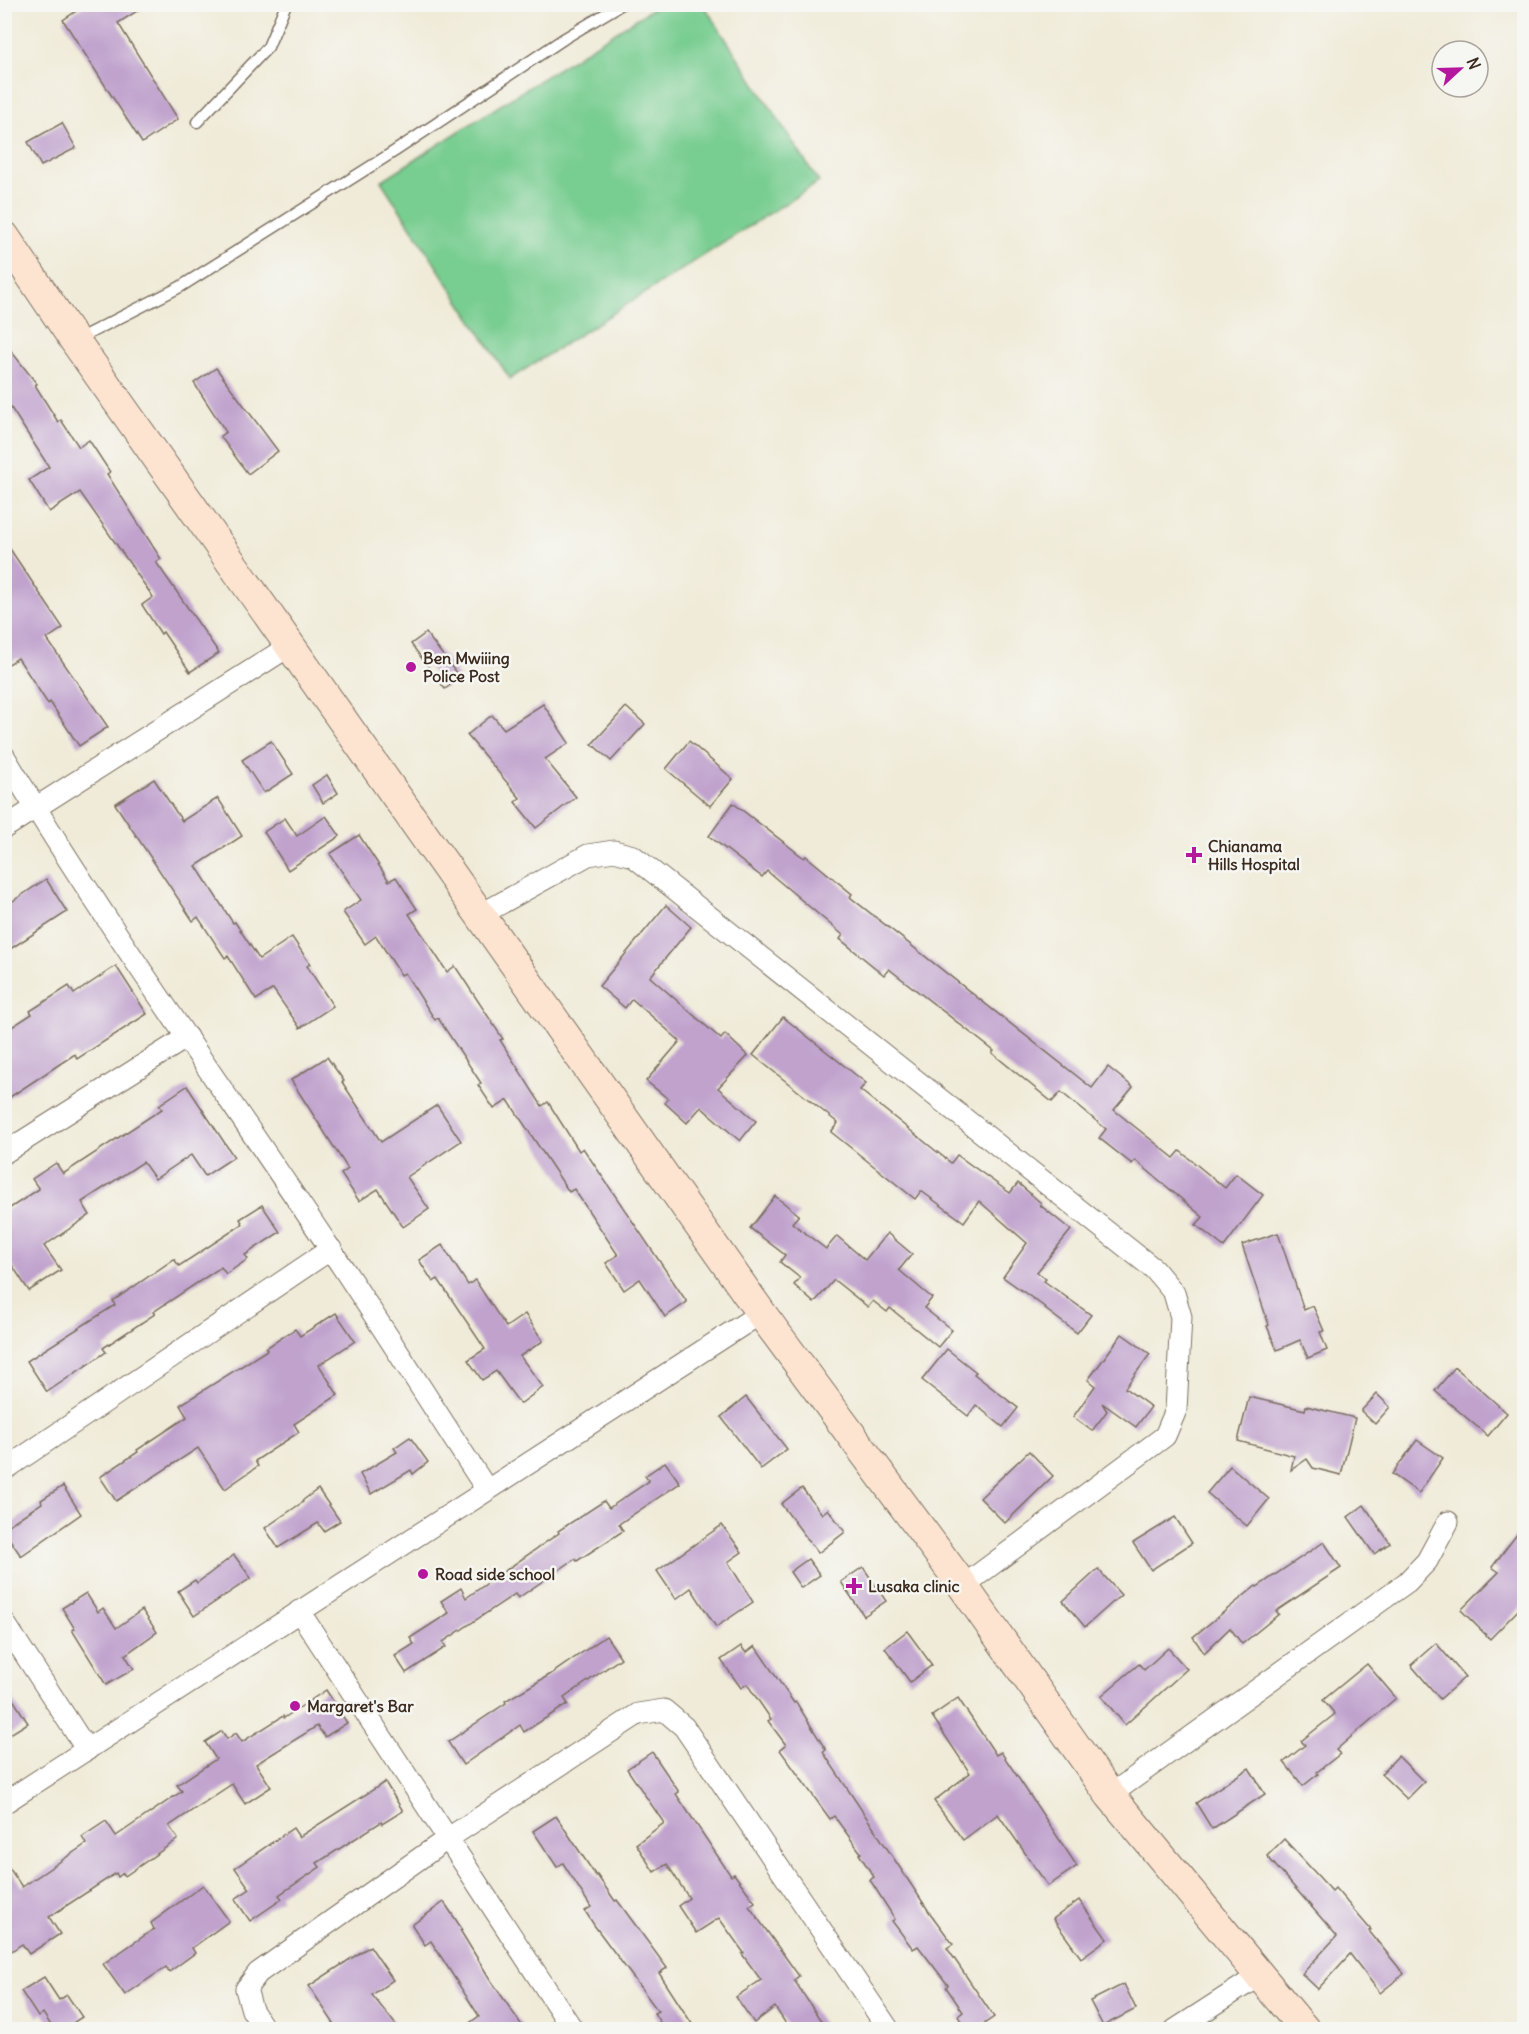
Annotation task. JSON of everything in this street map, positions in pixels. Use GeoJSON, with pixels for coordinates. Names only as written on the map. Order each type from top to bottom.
{"type":"FeatureCollection","features":[{"type":"Feature","properties":{"kind":"main road"},"geometry":{"type":"LineString","coordinates":[[4,236],[75,341],[761,1313],[963,1586],[1110,1795],[1305,2030]]}},
{"type":"Feature","properties":{"kind":"street"},"geometry":{"type":"LineString","coordinates":[[4,828],[291,645]]}},
{"type":"Feature","properties":{"kind":"street"},"geometry":{"type":"LineString","coordinates":[[4,756],[187,1036],[331,1248],[487,1490]]}},
{"type":"Feature","properties":{"kind":"street"},"geometry":{"type":"LineString","coordinates":[[480,915],[588,855],[614,851],[633,856],[1154,1269],[1174,1293],[1181,1317],[1176,1410],[1165,1436],[963,1586]]}},
{"type":"Feature","properties":{"kind":"street"},"geometry":{"type":"LineString","coordinates":[[4,1153],[187,1036]]}},
{"type":"Feature","properties":{"kind":"street"},"geometry":{"type":"LineString","coordinates":[[4,1470],[331,1248]]}},
{"type":"Feature","properties":{"kind":"street"},"geometry":{"type":"LineString","coordinates":[[4,1803],[761,1313]]}},
{"type":"Feature","properties":{"kind":"street"},"geometry":{"type":"LineString","coordinates":[[1110,1795],[1407,1582],[1427,1561],[1448,1522]]}},
{"type":"Feature","properties":{"kind":"street"},"geometry":{"type":"LineString","coordinates":[[299,1611],[573,2030]]}},
{"type":"Feature","properties":{"kind":"street"},"geometry":{"type":"LineString","coordinates":[[4,1622],[87,1750]]}},
{"type":"Feature","properties":{"kind":"street"},"geometry":{"type":"LineString","coordinates":[[266,2030],[252,2010],[246,1989],[258,1973],[447,1839],[638,1714],[664,1710],[684,1727],[889,2030]]}},
{"type":"Feature","properties":{"kind":"street"},"geometry":{"type":"LineString","coordinates":[[1175,2030],[1260,1975]]}},
{"type":"Feature","properties":{"kind":"lane"},"geometry":{"type":"LineString","coordinates":[[197,122],[268,47],[286,4]]}},
{"type":"Feature","properties":{"kind":"lane"},"geometry":{"type":"LineString","coordinates":[[75,341],[180,287],[622,4]]}},
{"type":"Feature","properties":{"kind":"green space"},"geometry":{"type":"Polygon","coordinates":[[[703,4],[819,182],[510,379],[381,181],[658,5],[703,4]]]}},
{"type":"Feature","properties":{"kind":"building"},"geometry":{"type":"Polygon","coordinates":[[[87,4],[148,4],[118,23],[178,119],[142,143],[63,20],[87,4]]]}},
{"type":"Feature","properties":{"kind":"building"},"geometry":{"type":"Polygon","coordinates":[[[62,123],[76,148],[41,166],[28,142],[62,123]]]}},
{"type":"Feature","properties":{"kind":"building"},"geometry":{"type":"Polygon","coordinates":[[[4,342],[37,384],[35,385],[58,422],[61,420],[79,447],[89,440],[110,472],[107,474],[161,559],[156,562],[219,653],[190,672],[142,605],[153,597],[80,492],[49,512],[29,480],[49,467],[4,397],[4,342]]]}},
{"type":"Feature","properties":{"kind":"building"},"geometry":{"type":"Polygon","coordinates":[[[216,368],[278,451],[248,474],[220,436],[226,432],[194,383],[216,368]]]}},
{"type":"Feature","properties":{"kind":"building"},"geometry":{"type":"Polygon","coordinates":[[[4,540],[63,628],[47,639],[108,727],[79,746],[18,658],[4,667],[4,540]]]}},
{"type":"Feature","properties":{"kind":"building"},"geometry":{"type":"Polygon","coordinates":[[[426,633],[460,678],[445,689],[411,644],[426,633]]]}},
{"type":"Feature","properties":{"kind":"building"},"geometry":{"type":"Polygon","coordinates":[[[543,704],[569,743],[545,759],[576,797],[536,828],[515,802],[520,798],[467,735],[492,715],[504,729],[543,704]]]}},
{"type":"Feature","properties":{"kind":"building"},"geometry":{"type":"Polygon","coordinates":[[[626,707],[645,724],[611,761],[592,744],[626,707]]]}},
{"type":"Feature","properties":{"kind":"building"},"geometry":{"type":"Polygon","coordinates":[[[271,741],[293,774],[264,793],[242,760],[271,741]]]}},
{"type":"Feature","properties":{"kind":"building"},"geometry":{"type":"Polygon","coordinates":[[[689,741],[733,779],[710,806],[666,769],[689,741]]]}},
{"type":"Feature","properties":{"kind":"building"},"geometry":{"type":"Polygon","coordinates":[[[327,775],[338,793],[323,803],[312,785],[327,775]]]}},
{"type":"Feature","properties":{"kind":"building"},"geometry":{"type":"Polygon","coordinates":[[[154,779],[182,821],[218,798],[242,836],[196,866],[259,959],[292,937],[310,964],[307,966],[333,1006],[300,1028],[273,989],[256,1000],[228,956],[225,958],[198,917],[193,921],[115,804],[154,779]]]}},
{"type":"Feature","properties":{"kind":"building"},"geometry":{"type":"Polygon","coordinates":[[[733,803],[804,858],[806,856],[852,894],[850,897],[1092,1088],[1108,1067],[1133,1087],[1114,1110],[1174,1158],[1180,1151],[1225,1188],[1236,1174],[1263,1195],[1224,1247],[1196,1225],[1203,1217],[1135,1160],[1132,1164],[1099,1138],[1106,1129],[1061,1092],[1052,1102],[992,1053],[994,1051],[889,969],[884,975],[840,939],[843,935],[767,871],[762,877],[709,836],[733,803]]]}},
{"type":"Feature","properties":{"kind":"building"},"geometry":{"type":"Polygon","coordinates":[[[326,816],[340,836],[288,870],[264,832],[285,818],[297,836],[326,816]]]}},
{"type":"Feature","properties":{"kind":"building"},"geometry":{"type":"Polygon","coordinates":[[[359,835],[389,881],[396,877],[417,909],[409,914],[447,972],[455,966],[503,1039],[500,1040],[542,1106],[548,1102],[579,1151],[583,1148],[687,1302],[665,1317],[640,1279],[624,1290],[606,1263],[618,1255],[574,1189],[569,1192],[508,1100],[494,1109],[478,1085],[481,1083],[438,1018],[435,1020],[405,973],[401,975],[376,936],[365,944],[343,912],[361,900],[330,854],[359,835]]]}},
{"type":"Feature","properties":{"kind":"building"},"geometry":{"type":"Polygon","coordinates":[[[46,879],[67,912],[4,953],[4,907],[46,879]]]}},
{"type":"Feature","properties":{"kind":"building"},"geometry":{"type":"Polygon","coordinates":[[[666,905],[691,927],[650,977],[721,1039],[725,1034],[748,1056],[718,1088],[756,1121],[740,1141],[701,1107],[687,1123],[665,1103],[668,1099],[646,1081],[680,1041],[632,999],[625,1008],[599,986],[666,905]]]}},
{"type":"Feature","properties":{"kind":"building"},"geometry":{"type":"Polygon","coordinates":[[[116,966],[147,1014],[77,1059],[75,1054],[4,1101],[4,1032],[32,1014],[30,1011],[69,986],[74,994],[116,966]]]}},
{"type":"Feature","properties":{"kind":"building"},"geometry":{"type":"Polygon","coordinates":[[[783,1017],[866,1083],[860,1090],[951,1163],[957,1155],[1010,1193],[1018,1183],[1041,1203],[1040,1205],[1071,1230],[1037,1272],[1046,1279],[1044,1281],[1091,1315],[1077,1333],[1003,1277],[1027,1243],[979,1201],[964,1222],[921,1191],[915,1199],[831,1132],[838,1123],[753,1055],[783,1017]]]}},
{"type":"Feature","properties":{"kind":"building"},"geometry":{"type":"Polygon","coordinates":[[[327,1057],[381,1142],[437,1105],[461,1141],[407,1177],[429,1209],[403,1227],[378,1189],[359,1201],[341,1174],[348,1169],[291,1080],[327,1057]]]}},
{"type":"Feature","properties":{"kind":"building"},"geometry":{"type":"Polygon","coordinates":[[[187,1086],[234,1157],[205,1176],[191,1155],[155,1179],[143,1162],[82,1202],[90,1215],[44,1246],[61,1270],[29,1291],[4,1253],[4,1212],[39,1189],[32,1179],[56,1163],[63,1174],[162,1109],[159,1105],[187,1086]]]}},
{"type":"Feature","properties":{"kind":"building"},"geometry":{"type":"Polygon","coordinates":[[[775,1196],[799,1215],[792,1223],[826,1249],[837,1236],[865,1260],[887,1233],[912,1254],[899,1270],[932,1298],[924,1308],[952,1330],[938,1347],[890,1308],[887,1312],[873,1301],[868,1307],[834,1280],[814,1303],[794,1285],[800,1278],[780,1262],[785,1255],[750,1228],[775,1196]]]}},
{"type":"Feature","properties":{"kind":"building"},"geometry":{"type":"Polygon","coordinates":[[[262,1205],[280,1232],[245,1255],[248,1259],[226,1274],[221,1267],[153,1312],[155,1314],[103,1348],[106,1352],[47,1392],[27,1361],[115,1305],[113,1301],[174,1259],[179,1266],[243,1224],[240,1219],[262,1205]]]}},
{"type":"Feature","properties":{"kind":"building"},"geometry":{"type":"Polygon","coordinates":[[[1278,1233],[1304,1310],[1313,1306],[1324,1331],[1320,1332],[1327,1350],[1308,1358],[1300,1340],[1277,1350],[1267,1326],[1269,1325],[1242,1245],[1278,1233]]]}},
{"type":"Feature","properties":{"kind":"building"},"geometry":{"type":"Polygon","coordinates":[[[442,1245],[468,1285],[475,1280],[506,1327],[525,1314],[543,1341],[520,1356],[543,1387],[520,1404],[496,1371],[482,1380],[468,1360],[485,1349],[438,1279],[433,1282],[419,1260],[442,1245]]]}},
{"type":"Feature","properties":{"kind":"building"},"geometry":{"type":"Polygon","coordinates":[[[336,1313],[355,1341],[319,1365],[338,1395],[294,1424],[299,1432],[255,1461],[258,1466],[225,1489],[198,1448],[116,1501],[100,1477],[187,1417],[180,1405],[267,1350],[266,1348],[295,1329],[300,1336],[336,1313]]]}},
{"type":"Feature","properties":{"kind":"building"},"geometry":{"type":"Polygon","coordinates":[[[1122,1334],[1150,1354],[1125,1388],[1151,1407],[1136,1427],[1102,1403],[1107,1411],[1092,1431],[1073,1417],[1095,1386],[1088,1380],[1122,1334]]]}},
{"type":"Feature","properties":{"kind":"building"},"geometry":{"type":"Polygon","coordinates":[[[947,1349],[976,1372],[974,1374],[1018,1408],[1003,1427],[976,1405],[968,1416],[922,1380],[947,1349]]]}},
{"type":"Feature","properties":{"kind":"building"},"geometry":{"type":"Polygon","coordinates":[[[1455,1367],[1507,1413],[1488,1436],[1435,1391],[1455,1367]]]}},
{"type":"Feature","properties":{"kind":"building"},"geometry":{"type":"Polygon","coordinates":[[[1377,1394],[1390,1407],[1375,1424],[1361,1411],[1377,1394]]]}},
{"type":"Feature","properties":{"kind":"building"},"geometry":{"type":"Polygon","coordinates":[[[746,1397],[787,1449],[761,1469],[721,1417],[746,1397]]]}},
{"type":"Feature","properties":{"kind":"building"},"geometry":{"type":"Polygon","coordinates":[[[1249,1397],[1305,1410],[1306,1406],[1355,1418],[1341,1475],[1313,1468],[1307,1459],[1291,1470],[1294,1456],[1238,1441],[1249,1397]]]}},
{"type":"Feature","properties":{"kind":"building"},"geometry":{"type":"Polygon","coordinates":[[[410,1437],[428,1462],[413,1474],[411,1470],[371,1494],[360,1474],[397,1452],[394,1448],[410,1437]]]}},
{"type":"Feature","properties":{"kind":"building"},"geometry":{"type":"Polygon","coordinates":[[[1417,1440],[1443,1458],[1419,1493],[1392,1474],[1417,1440]]]}},
{"type":"Feature","properties":{"kind":"building"},"geometry":{"type":"Polygon","coordinates":[[[1029,1451],[1053,1476],[1005,1523],[980,1498],[1029,1451]]]}},
{"type":"Feature","properties":{"kind":"building"},"geometry":{"type":"Polygon","coordinates":[[[665,1462],[680,1483],[619,1524],[623,1531],[577,1561],[575,1559],[518,1598],[515,1594],[443,1642],[446,1647],[406,1673],[395,1656],[414,1644],[410,1638],[449,1613],[441,1601],[461,1588],[466,1598],[559,1533],[558,1531],[604,1501],[609,1508],[649,1481],[645,1476],[665,1462]]]}},
{"type":"Feature","properties":{"kind":"building"},"geometry":{"type":"Polygon","coordinates":[[[1230,1466],[1269,1499],[1247,1526],[1207,1493],[1230,1466]]]}},
{"type":"Feature","properties":{"kind":"building"},"geometry":{"type":"Polygon","coordinates":[[[63,1486],[81,1514],[21,1556],[4,1528],[63,1486]]]}},
{"type":"Feature","properties":{"kind":"building"},"geometry":{"type":"Polygon","coordinates":[[[802,1488],[822,1514],[828,1509],[845,1532],[818,1553],[781,1504],[802,1488]]]}},
{"type":"Feature","properties":{"kind":"building"},"geometry":{"type":"Polygon","coordinates":[[[318,1489],[340,1521],[324,1531],[318,1523],[278,1548],[265,1528],[318,1489]]]}},
{"type":"Feature","properties":{"kind":"building"},"geometry":{"type":"Polygon","coordinates":[[[1364,1505],[1390,1543],[1374,1554],[1348,1517],[1364,1505]]]}},
{"type":"Feature","properties":{"kind":"building"},"geometry":{"type":"Polygon","coordinates":[[[1175,1517],[1192,1543],[1151,1570],[1133,1543],[1175,1517]]]}},
{"type":"Feature","properties":{"kind":"building"},"geometry":{"type":"Polygon","coordinates":[[[722,1525],[742,1552],[728,1562],[753,1602],[716,1627],[691,1588],[676,1599],[657,1571],[722,1525]]]}},
{"type":"Feature","properties":{"kind":"building"},"geometry":{"type":"Polygon","coordinates":[[[1524,1525],[1524,1604],[1490,1639],[1461,1610],[1499,1572],[1492,1567],[1524,1525]]]}},
{"type":"Feature","properties":{"kind":"building"},"geometry":{"type":"Polygon","coordinates":[[[1324,1542],[1341,1568],[1276,1611],[1279,1614],[1242,1644],[1230,1628],[1204,1653],[1193,1637],[1256,1586],[1324,1542]]]}},
{"type":"Feature","properties":{"kind":"building"},"geometry":{"type":"Polygon","coordinates":[[[234,1555],[251,1578],[194,1616],[178,1591],[195,1580],[197,1583],[234,1555]]]}},
{"type":"Feature","properties":{"kind":"building"},"geometry":{"type":"Polygon","coordinates":[[[808,1559],[820,1575],[801,1588],[790,1572],[808,1559]]]}},
{"type":"Feature","properties":{"kind":"building"},"geometry":{"type":"Polygon","coordinates":[[[863,1567],[886,1601],[864,1616],[841,1582],[863,1567]]]}},
{"type":"Feature","properties":{"kind":"building"},"geometry":{"type":"Polygon","coordinates":[[[1098,1569],[1121,1595],[1085,1627],[1063,1601],[1098,1569]]]}},
{"type":"Feature","properties":{"kind":"building"},"geometry":{"type":"Polygon","coordinates":[[[86,1593],[98,1612],[103,1608],[116,1628],[142,1610],[157,1632],[125,1655],[134,1669],[106,1685],[72,1630],[75,1629],[62,1608],[86,1593]]]}},
{"type":"Feature","properties":{"kind":"building"},"geometry":{"type":"Polygon","coordinates":[[[907,1631],[932,1665],[910,1682],[885,1648],[907,1631]]]}},
{"type":"Feature","properties":{"kind":"building"},"geometry":{"type":"Polygon","coordinates":[[[606,1636],[621,1658],[564,1698],[568,1704],[524,1732],[520,1725],[463,1765],[448,1742],[506,1703],[505,1701],[551,1674],[606,1636]]]}},
{"type":"Feature","properties":{"kind":"building"},"geometry":{"type":"Polygon","coordinates":[[[1436,1643],[1465,1677],[1440,1699],[1411,1665],[1436,1643]]]}},
{"type":"Feature","properties":{"kind":"building"},"geometry":{"type":"Polygon","coordinates":[[[741,1646],[746,1653],[755,1646],[794,1703],[796,1702],[826,1750],[823,1752],[953,1944],[947,1948],[994,2017],[975,2030],[966,2030],[958,2016],[963,2012],[946,1987],[948,1985],[918,1946],[913,1949],[892,1921],[895,1919],[870,1880],[874,1877],[859,1854],[861,1853],[834,1816],[830,1819],[780,1750],[786,1745],[768,1721],[771,1719],[747,1684],[741,1688],[721,1660],[741,1646]]]}},
{"type":"Feature","properties":{"kind":"building"},"geometry":{"type":"Polygon","coordinates":[[[1168,1648],[1187,1669],[1125,1725],[1101,1696],[1139,1664],[1144,1670],[1168,1648]]]}},
{"type":"Feature","properties":{"kind":"building"},"geometry":{"type":"Polygon","coordinates":[[[1367,1664],[1396,1698],[1336,1750],[1340,1754],[1303,1786],[1284,1762],[1305,1745],[1301,1741],[1335,1714],[1323,1700],[1367,1664]]]}},
{"type":"Feature","properties":{"kind":"building"},"geometry":{"type":"Polygon","coordinates":[[[4,1685],[28,1723],[4,1738],[4,1685]]]}},
{"type":"Feature","properties":{"kind":"building"},"geometry":{"type":"Polygon","coordinates":[[[326,1690],[347,1723],[325,1737],[317,1726],[256,1764],[271,1787],[245,1804],[232,1784],[169,1826],[178,1839],[125,1876],[123,1873],[118,1877],[116,1873],[49,1917],[60,1934],[29,1954],[22,1944],[4,1956],[4,1860],[22,1887],[86,1844],[82,1837],[106,1821],[116,1836],[182,1791],[177,1785],[216,1759],[205,1742],[222,1731],[227,1739],[236,1733],[242,1742],[326,1690]]]}},
{"type":"Feature","properties":{"kind":"building"},"geometry":{"type":"Polygon","coordinates":[[[958,1698],[996,1755],[1001,1752],[1077,1866],[1048,1886],[998,1814],[963,1840],[934,1801],[970,1773],[932,1716],[958,1698]]]}},
{"type":"Feature","properties":{"kind":"building"},"geometry":{"type":"Polygon","coordinates":[[[652,1752],[679,1792],[676,1794],[731,1876],[734,1874],[755,1902],[749,1906],[799,1976],[794,1980],[827,2030],[790,2030],[775,2007],[754,2023],[736,1997],[761,1980],[742,1954],[744,1953],[719,1918],[696,1933],[678,1906],[689,1898],[667,1864],[654,1872],[636,1844],[664,1823],[627,1769],[652,1752]]]}},
{"type":"Feature","properties":{"kind":"building"},"geometry":{"type":"Polygon","coordinates":[[[1398,1756],[1424,1782],[1407,1799],[1381,1774],[1398,1756]]]}},
{"type":"Feature","properties":{"kind":"building"},"geometry":{"type":"Polygon","coordinates":[[[1249,1768],[1265,1794],[1212,1829],[1196,1803],[1249,1768]]]}},
{"type":"Feature","properties":{"kind":"building"},"geometry":{"type":"Polygon","coordinates":[[[385,1782],[403,1811],[382,1824],[381,1822],[317,1863],[320,1867],[279,1895],[282,1899],[250,1921],[235,1899],[250,1889],[235,1868],[293,1828],[299,1837],[385,1782]]]}},
{"type":"Feature","properties":{"kind":"building"},"geometry":{"type":"Polygon","coordinates":[[[556,1816],[596,1876],[615,1901],[617,1900],[667,1968],[659,1973],[696,2030],[665,2030],[654,2013],[658,2011],[594,1925],[585,1911],[591,1907],[563,1863],[557,1867],[533,1831],[556,1816]]]}},
{"type":"Feature","properties":{"kind":"building"},"geometry":{"type":"Polygon","coordinates":[[[1284,1839],[1332,1891],[1335,1888],[1404,1974],[1380,1993],[1350,1954],[1318,1989],[1302,1974],[1337,1936],[1267,1856],[1284,1839]]]}},
{"type":"Feature","properties":{"kind":"building"},"geometry":{"type":"Polygon","coordinates":[[[203,1885],[229,1921],[192,1948],[195,1953],[169,1972],[166,1967],[125,1995],[103,1964],[154,1929],[151,1923],[203,1885]]]}},
{"type":"Feature","properties":{"kind":"building"},"geometry":{"type":"Polygon","coordinates":[[[1079,1900],[1107,1939],[1081,1958],[1053,1919],[1079,1900]]]}},
{"type":"Feature","properties":{"kind":"building"},"geometry":{"type":"Polygon","coordinates":[[[444,1902],[490,1979],[525,2030],[460,2030],[479,2016],[431,1941],[425,1945],[412,1925],[444,1902]]]}},
{"type":"Feature","properties":{"kind":"building"},"geometry":{"type":"Polygon","coordinates":[[[370,1946],[393,1980],[372,1995],[400,2030],[338,2030],[309,1986],[370,1946]]]}},
{"type":"Feature","properties":{"kind":"building"},"geometry":{"type":"Polygon","coordinates":[[[44,1977],[59,2000],[67,1995],[82,2017],[62,2030],[54,2030],[43,2013],[38,2017],[21,1991],[44,1977]]]}},
{"type":"Feature","properties":{"kind":"building"},"geometry":{"type":"Polygon","coordinates":[[[1124,1984],[1136,2009],[1103,2026],[1090,2001],[1124,1984]]]}},
{"type":"Feature","properties":{"kind":"place","name":"Ben Mwiiing Police Post"},"geometry":{"type":"Point","coordinates":[411,667]}},
{"type":"Feature","properties":{"kind":"place","name":"Chianama Hills Hospital"},"geometry":{"type":"Point","coordinates":[1194,855]}},
{"type":"Feature","properties":{"kind":"place","name":"Road side school"},"geometry":{"type":"Point","coordinates":[423,1574]}},
{"type":"Feature","properties":{"kind":"place","name":"Lusaka clinic"},"geometry":{"type":"Point","coordinates":[854,1586]}},
{"type":"Feature","properties":{"kind":"place","name":"Margaret's Bar"},"geometry":{"type":"Point","coordinates":[295,1706]}}]}
